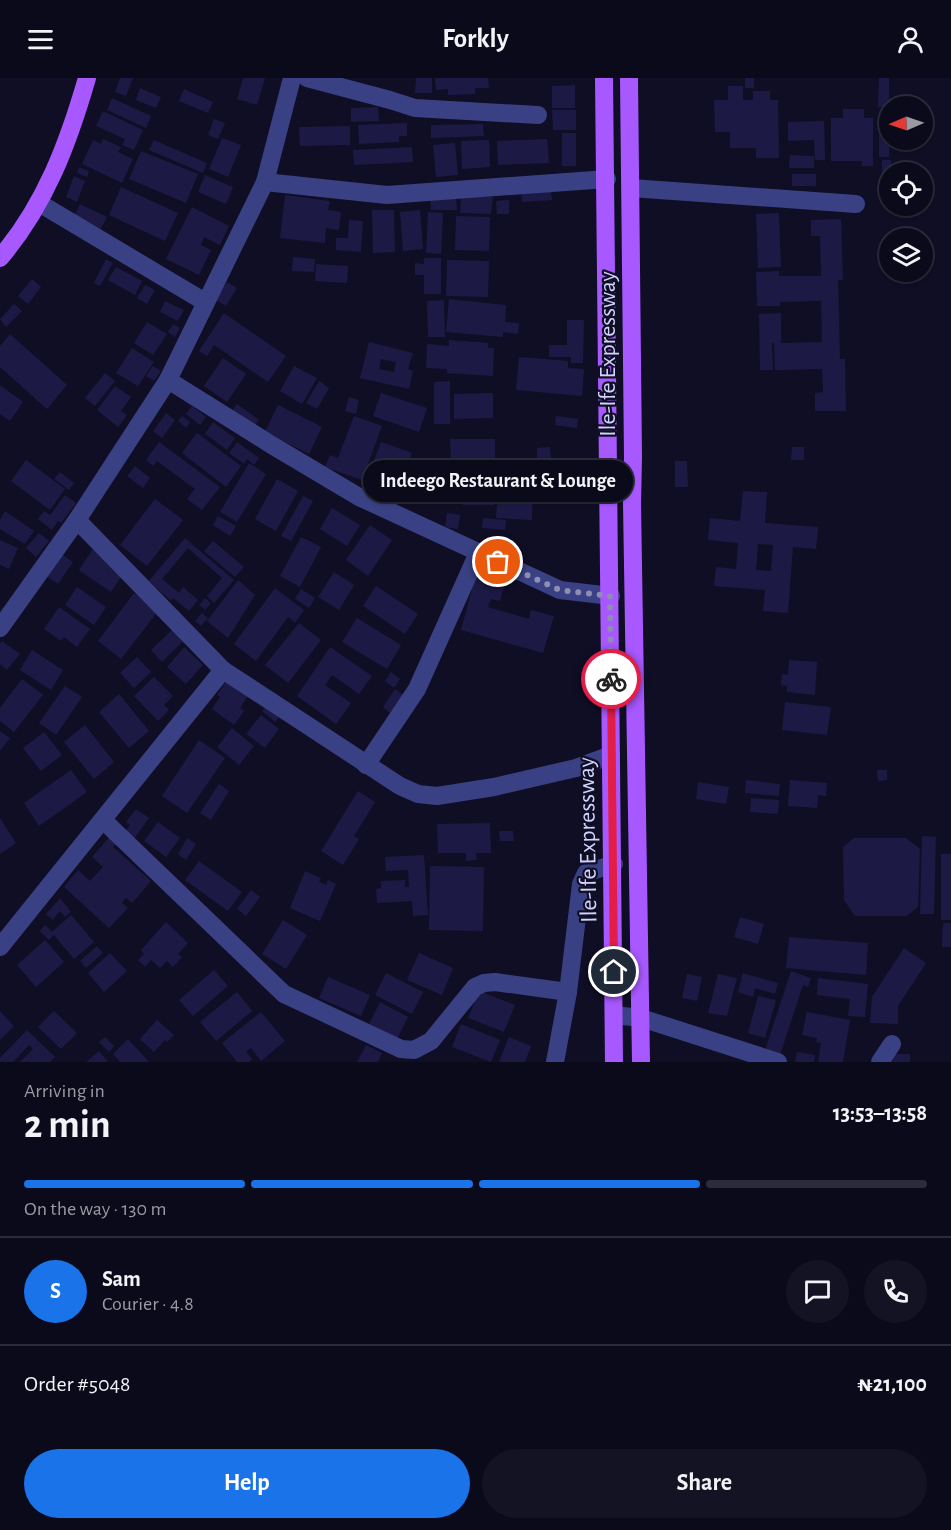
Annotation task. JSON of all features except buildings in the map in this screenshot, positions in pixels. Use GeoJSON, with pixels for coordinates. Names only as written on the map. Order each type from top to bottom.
{"type":"FeatureCollection","features":[{"type":"Feature","properties":{"kind":"main road"},"geometry":{"type":"LineString","coordinates":[[0,258],[19,236],[56,170],[87,78]]}},
{"type":"Feature","properties":{"kind":"main road","name":"Ile-Ife Expressway"},"geometry":{"type":"LineString","coordinates":[[604,78],[614,864],[614,1062]]}},
{"type":"Feature","properties":{"kind":"main road","name":"Ile-Ife Expressway"},"geometry":{"type":"LineString","coordinates":[[629,78],[640,1062]]}},
{"type":"Feature","properties":{"kind":"main road"},"geometry":{"type":"LineString","coordinates":[[609,459],[633,457]]}},
{"type":"Feature","properties":{"kind":"street"},"geometry":{"type":"LineString","coordinates":[[0,628],[77,520],[168,380],[265,182],[292,78]]}},
{"type":"Feature","properties":{"kind":"street"},"geometry":{"type":"LineString","coordinates":[[307,78],[390,99],[415,108],[538,115]]}},
{"type":"Feature","properties":{"kind":"street"},"geometry":{"type":"LineString","coordinates":[[265,182],[387,195],[606,179]]}},
{"type":"Feature","properties":{"kind":"street"},"geometry":{"type":"LineString","coordinates":[[632,188],[856,204]]}},
{"type":"Feature","properties":{"kind":"street"},"geometry":{"type":"LineString","coordinates":[[39,203],[205,302]]}},
{"type":"Feature","properties":{"kind":"street"},"geometry":{"type":"LineString","coordinates":[[168,380],[359,497],[560,590],[610,596]]}},
{"type":"Feature","properties":{"kind":"street"},"geometry":{"type":"LineString","coordinates":[[77,520],[223,670],[366,765],[418,794],[437,796],[494,787],[576,768],[611,754]]}},
{"type":"Feature","properties":{"kind":"street"},"geometry":{"type":"LineString","coordinates":[[366,765],[417,689],[478,553]]}},
{"type":"Feature","properties":{"kind":"street"},"geometry":{"type":"LineString","coordinates":[[0,947],[104,821],[223,670]]}},
{"type":"Feature","properties":{"kind":"street"},"geometry":{"type":"LineString","coordinates":[[104,821],[284,994],[401,1048],[414,1050],[431,1041],[475,987],[484,983],[495,982],[568,992]]}},
{"type":"Feature","properties":{"kind":"street"},"geometry":{"type":"LineString","coordinates":[[555,1062],[568,992],[581,884],[586,873],[614,864]]}},
{"type":"Feature","properties":{"kind":"street"},"geometry":{"type":"LineString","coordinates":[[614,1015],[641,1018],[778,1062]]}},
{"type":"Feature","properties":{"kind":"street"},"geometry":{"type":"LineString","coordinates":[[880,1062],[892,1044]]}},
{"type":"Feature","properties":{"kind":"way so far"},"geometry":{"type":"LineString","coordinates":[[498,562],[560,590],[610,596],[611,679]]}},
{"type":"Feature","properties":{"kind":"place","name":"Indeego Restaurant & Lounge"},"geometry":{"type":"Point","coordinates":[498,562]}},
{"type":"Feature","properties":{"kind":"route"},"geometry":{"type":"LineString","coordinates":[[611,679],[614,972]]}}]}
